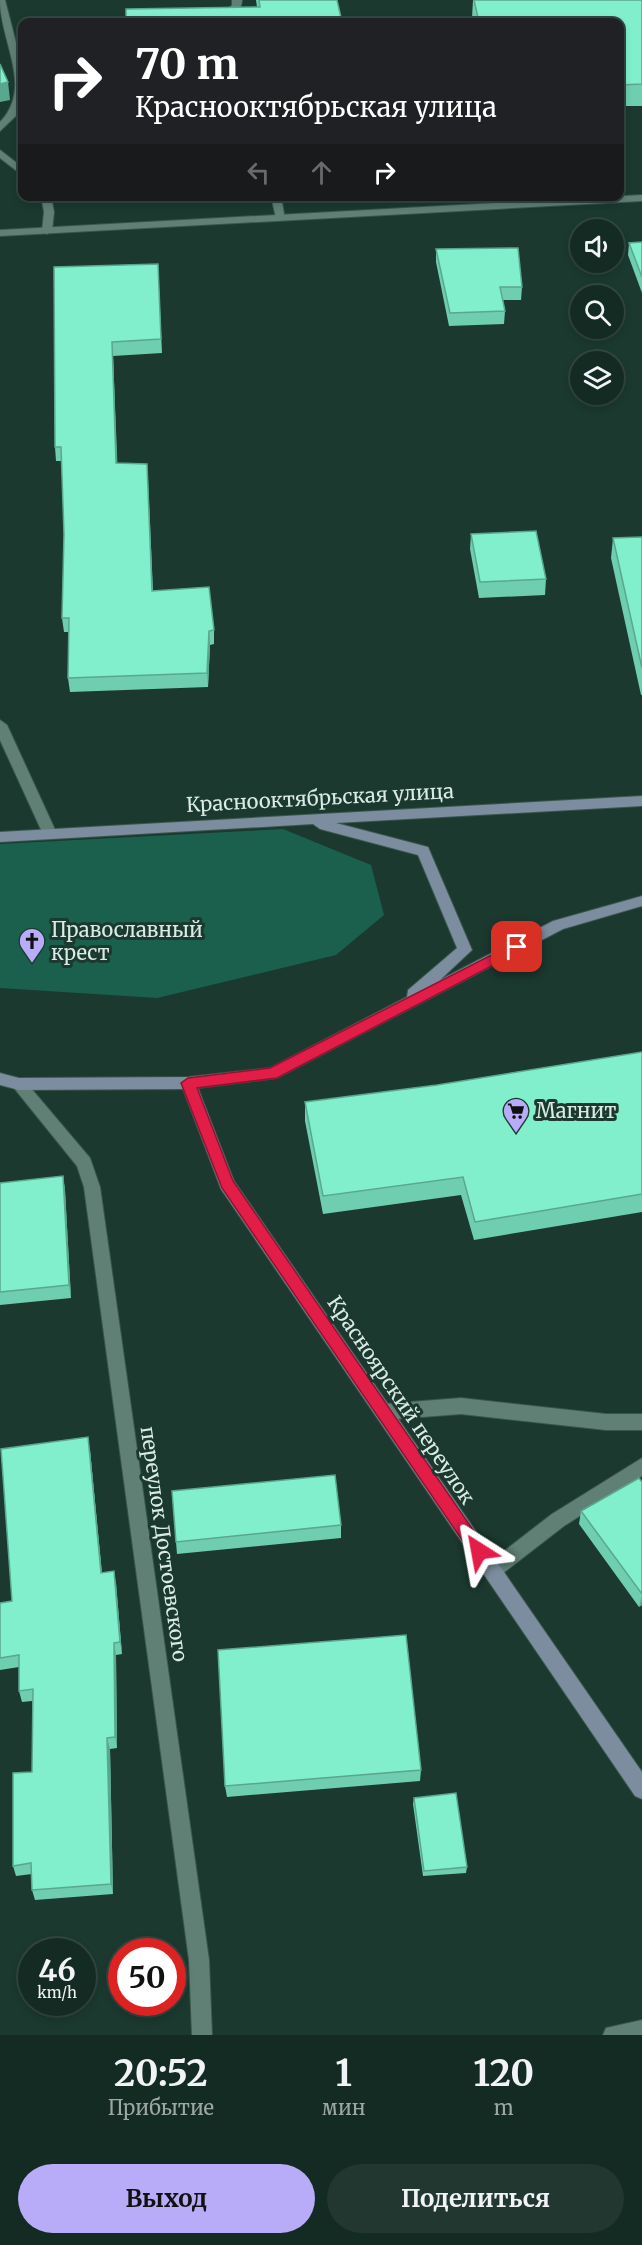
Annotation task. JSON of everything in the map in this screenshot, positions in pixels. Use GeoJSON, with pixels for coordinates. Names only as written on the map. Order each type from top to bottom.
{"type":"FeatureCollection","features":[{"type":"Feature","properties":{"kind":"main road","name":"Краснооктябрьская улица"},"geometry":{"type":"LineString","coordinates":[[0,837],[642,801]]}},
{"type":"Feature","properties":{"kind":"main road"},"geometry":{"type":"LineString","coordinates":[[305,820],[423,851],[465,950],[393,1011]]}},
{"type":"Feature","properties":{"kind":"main road"},"geometry":{"type":"LineString","coordinates":[[0,1079],[19,1084],[188,1083],[272,1074],[558,925],[642,901]]}},
{"type":"Feature","properties":{"kind":"main road","name":"Красноярский переулок"},"geometry":{"type":"LineString","coordinates":[[188,1083],[227,1184],[642,1789]]}},
{"type":"Feature","properties":{"kind":"street"},"geometry":{"type":"LineString","coordinates":[[0,0],[18,68]]}},
{"type":"Feature","properties":{"kind":"street"},"geometry":{"type":"LineString","coordinates":[[205,18],[231,12],[237,6],[237,0]]}},
{"type":"Feature","properties":{"kind":"street"},"geometry":{"type":"LineString","coordinates":[[7,28],[18,27]]}},
{"type":"Feature","properties":{"kind":"street"},"geometry":{"type":"LineString","coordinates":[[0,128],[16,111],[18,101]]}},
{"type":"Feature","properties":{"kind":"street"},"geometry":{"type":"LineString","coordinates":[[0,153],[18,169]]}},
{"type":"Feature","properties":{"kind":"street"},"geometry":{"type":"LineString","coordinates":[[624,199],[642,198]]}},
{"type":"Feature","properties":{"kind":"street"},"geometry":{"type":"LineString","coordinates":[[46,201],[47,231]]}},
{"type":"Feature","properties":{"kind":"street"},"geometry":{"type":"LineString","coordinates":[[277,201],[281,218]]}},
{"type":"Feature","properties":{"kind":"street"},"geometry":{"type":"LineString","coordinates":[[0,233],[588,201]]}},
{"type":"Feature","properties":{"kind":"street"},"geometry":{"type":"LineString","coordinates":[[0,725],[50,834]]}},
{"type":"Feature","properties":{"kind":"street","name":"переулок Достоевского"},"geometry":{"type":"LineString","coordinates":[[19,1084],[84,1163],[92,1187],[199,1960],[202,2035]]}},
{"type":"Feature","properties":{"kind":"street"},"geometry":{"type":"LineString","coordinates":[[384,1412],[461,1406],[606,1422],[642,1422]]}},
{"type":"Feature","properties":{"kind":"street"},"geometry":{"type":"LineString","coordinates":[[492,1571],[558,1520],[642,1466]]}},
{"type":"Feature","properties":{"kind":"street"},"geometry":{"type":"LineString","coordinates":[[613,2035],[642,2030]]}},
{"type":"Feature","properties":{"kind":"green space"},"geometry":{"type":"Polygon","coordinates":[[[283,829],[371,865],[384,915],[336,955],[157,998],[0,988],[0,844],[283,829]]]}},
{"type":"Feature","properties":{"kind":"building"},"geometry":{"type":"Polygon","coordinates":[[[259,0],[337,0],[341,18],[126,18],[126,9],[260,7],[259,0]]]}},
{"type":"Feature","properties":{"kind":"building"},"geometry":{"type":"Polygon","coordinates":[[[474,0],[642,0],[642,84],[624,85],[624,18],[478,18],[474,0]]]}},
{"type":"Feature","properties":{"kind":"building"},"geometry":{"type":"Polygon","coordinates":[[[0,64],[8,82],[0,84],[0,64]]]}},
{"type":"Feature","properties":{"kind":"building"},"geometry":{"type":"Polygon","coordinates":[[[642,242],[642,277],[629,243],[642,242]]]}},
{"type":"Feature","properties":{"kind":"building"},"geometry":{"type":"Polygon","coordinates":[[[518,248],[522,287],[500,287],[505,311],[450,313],[436,249],[518,248]]]}},
{"type":"Feature","properties":{"kind":"building"},"geometry":{"type":"Polygon","coordinates":[[[158,264],[161,339],[112,342],[116,463],[147,464],[152,591],[209,587],[214,630],[209,631],[207,673],[68,678],[69,618],[62,618],[64,534],[61,447],[55,447],[54,267],[158,264]]]}},
{"type":"Feature","properties":{"kind":"building"},"geometry":{"type":"Polygon","coordinates":[[[536,531],[546,579],[480,582],[471,534],[536,531]]]}},
{"type":"Feature","properties":{"kind":"building"},"geometry":{"type":"Polygon","coordinates":[[[642,537],[642,668],[613,538],[642,537]]]}},
{"type":"Feature","properties":{"kind":"building"},"geometry":{"type":"Polygon","coordinates":[[[642,1052],[642,1194],[475,1222],[463,1177],[323,1196],[305,1102],[437,1085],[642,1052]]]}},
{"type":"Feature","properties":{"kind":"building"},"geometry":{"type":"Polygon","coordinates":[[[63,1176],[69,1285],[0,1292],[0,1183],[63,1176]]]}},
{"type":"Feature","properties":{"kind":"building"},"geometry":{"type":"Polygon","coordinates":[[[88,1437],[101,1573],[114,1571],[120,1642],[114,1643],[115,1737],[107,1738],[111,1884],[32,1890],[31,1863],[13,1866],[13,1773],[32,1772],[33,1689],[19,1691],[19,1655],[0,1658],[0,1603],[12,1601],[1,1449],[88,1437]]]}},
{"type":"Feature","properties":{"kind":"building"},"geometry":{"type":"Polygon","coordinates":[[[335,1475],[341,1525],[176,1542],[172,1491],[335,1475]]]}},
{"type":"Feature","properties":{"kind":"building"},"geometry":{"type":"Polygon","coordinates":[[[639,1478],[642,1482],[642,1594],[581,1511],[639,1478]]]}},
{"type":"Feature","properties":{"kind":"building"},"geometry":{"type":"Polygon","coordinates":[[[406,1635],[421,1770],[225,1786],[218,1650],[406,1635]]]}},
{"type":"Feature","properties":{"kind":"building"},"geometry":{"type":"Polygon","coordinates":[[[456,1793],[467,1867],[424,1871],[414,1798],[456,1793]]]}},
{"type":"Feature","properties":{"kind":"place","name":"Православный крест"},"geometry":{"type":"Point","coordinates":[32,964]}},
{"type":"Feature","properties":{"kind":"place","name":"Магнит"},"geometry":{"type":"Point","coordinates":[516,1134]}},
{"type":"Feature","properties":{"kind":"route"},"geometry":{"type":"LineString","coordinates":[[479,1551],[227,1184],[188,1083],[272,1074],[517,947]]}}]}
